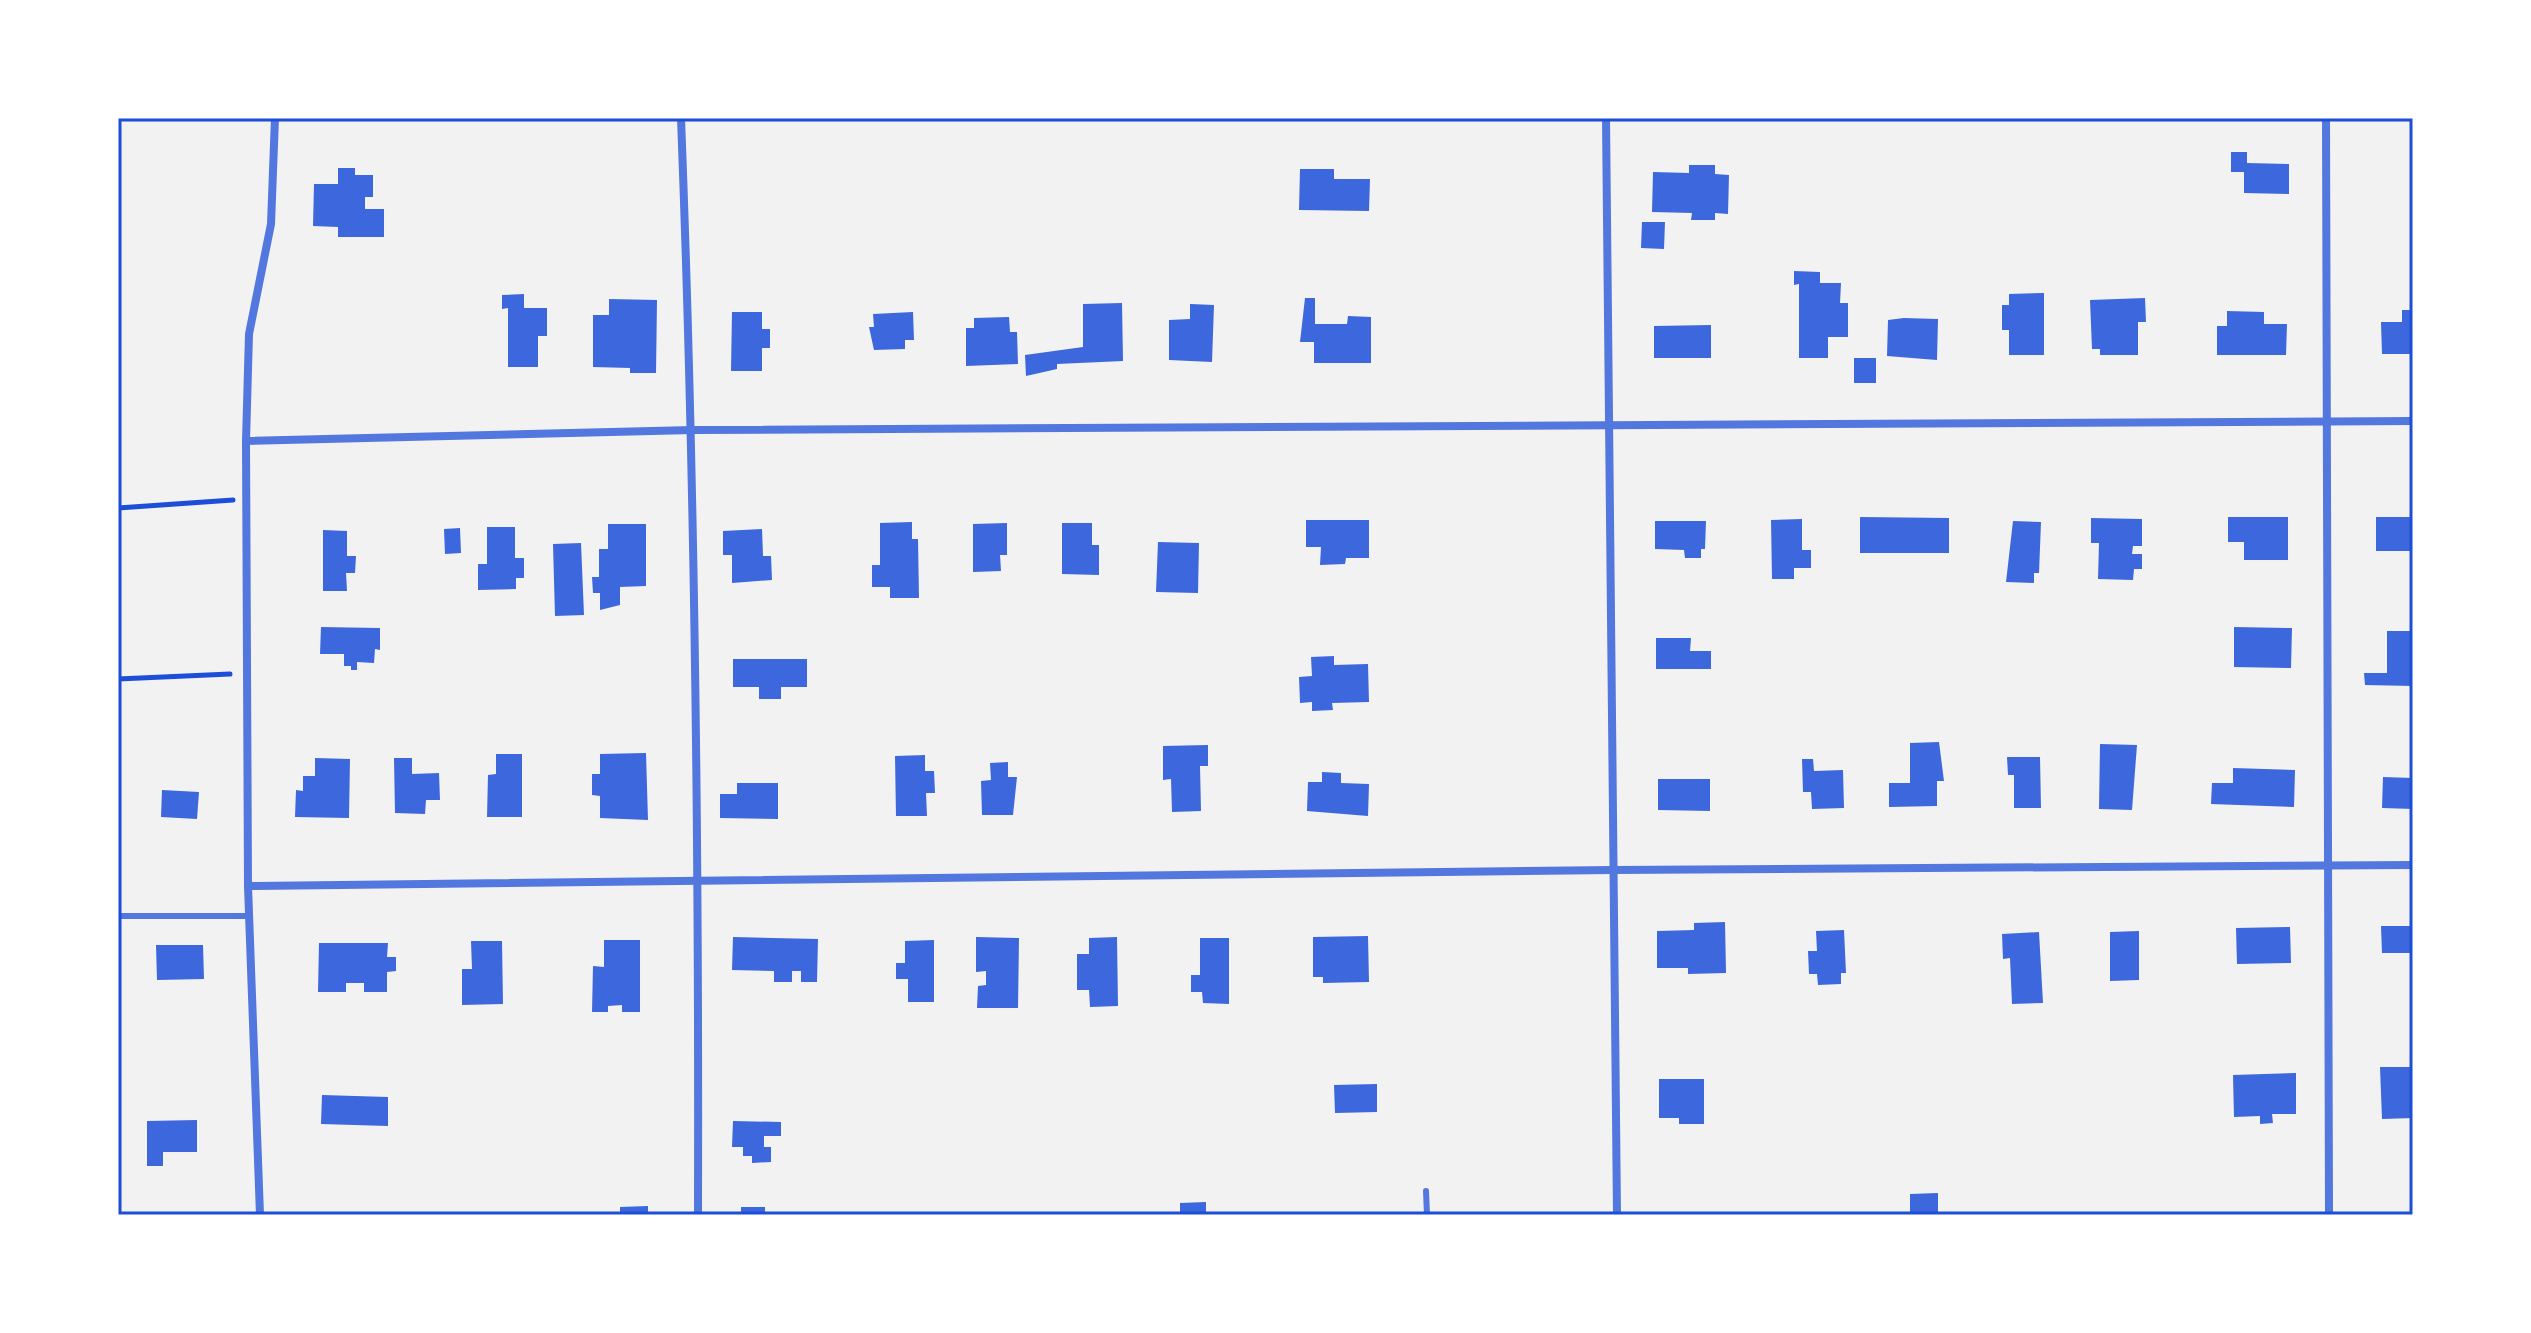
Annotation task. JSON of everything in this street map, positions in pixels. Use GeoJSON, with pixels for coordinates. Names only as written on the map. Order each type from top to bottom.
{"type":"FeatureCollection","features":[{"type":"Feature","properties":{"kind":"street"},"geometry":{"type":"LineString","coordinates":[[260,1215],[248,886],[246,441],[249,334],[271,224],[275,118]]}},
{"type":"Feature","properties":{"kind":"street"},"geometry":{"type":"LineString","coordinates":[[681,118],[693,430],[699,881],[698,1215]]}},
{"type":"Feature","properties":{"kind":"street"},"geometry":{"type":"LineString","coordinates":[[1606,118],[1617,1215]]}},
{"type":"Feature","properties":{"kind":"street"},"geometry":{"type":"LineString","coordinates":[[2326,118],[2329,1215]]}},
{"type":"Feature","properties":{"kind":"street"},"geometry":{"type":"LineString","coordinates":[[246,441],[693,430],[2413,421]]}},
{"type":"Feature","properties":{"kind":"street"},"geometry":{"type":"LineString","coordinates":[[248,886],[1613,870],[2413,865]]}},
{"type":"Feature","properties":{"kind":"lane"},"geometry":{"type":"LineString","coordinates":[[118,916],[249,916]]}},
{"type":"Feature","properties":{"kind":"lane"},"geometry":{"type":"LineString","coordinates":[[1426,1191],[1427,1215]]}},
{"type":"Feature","properties":{"kind":"path"},"geometry":{"type":"LineString","coordinates":[[118,508],[247,499]]}},
{"type":"Feature","properties":{"kind":"path"},"geometry":{"type":"LineString","coordinates":[[118,679],[247,673]]}},
{"type":"Feature","properties":{"kind":"building"},"geometry":{"type":"Polygon","coordinates":[[[2231,152],[2247,152],[2247,163],[2289,164],[2289,194],[2244,193],[2244,172],[2231,172],[2231,152]]]}},
{"type":"Feature","properties":{"kind":"building"},"geometry":{"type":"Polygon","coordinates":[[[1689,165],[1715,165],[1715,174],[1729,175],[1728,214],[1715,213],[1715,220],[1691,220],[1692,213],[1652,212],[1653,172],[1689,173],[1689,165]]]}},
{"type":"Feature","properties":{"kind":"building"},"geometry":{"type":"Polygon","coordinates":[[[338,168],[355,168],[355,175],[373,175],[373,197],[365,197],[365,209],[384,209],[384,237],[338,237],[338,227],[313,226],[314,184],[338,184],[338,168]]]}},
{"type":"Feature","properties":{"kind":"building"},"geometry":{"type":"Polygon","coordinates":[[[1300,169],[1334,169],[1334,179],[1370,179],[1369,211],[1299,210],[1300,169]]]}},
{"type":"Feature","properties":{"kind":"building"},"geometry":{"type":"Polygon","coordinates":[[[1642,222],[1665,222],[1664,249],[1641,248],[1642,222]]]}},
{"type":"Feature","properties":{"kind":"building"},"geometry":{"type":"Polygon","coordinates":[[[1794,271],[1820,272],[1820,283],[1841,283],[1840,303],[1848,303],[1848,337],[1828,337],[1828,358],[1799,358],[1799,284],[1794,285],[1794,271]]]}},
{"type":"Feature","properties":{"kind":"building"},"geometry":{"type":"Polygon","coordinates":[[[2044,293],[2044,355],[2009,355],[2009,330],[2002,330],[2002,305],[2009,305],[2009,294],[2044,293]]]}},
{"type":"Feature","properties":{"kind":"building"},"geometry":{"type":"Polygon","coordinates":[[[524,294],[524,308],[547,308],[547,336],[538,336],[538,367],[508,367],[508,308],[502,309],[502,295],[524,294]]]}},
{"type":"Feature","properties":{"kind":"building"},"geometry":{"type":"Polygon","coordinates":[[[1305,298],[1315,298],[1315,324],[1347,324],[1348,316],[1371,317],[1371,363],[1314,363],[1314,342],[1300,342],[1305,298]]]}},
{"type":"Feature","properties":{"kind":"building"},"geometry":{"type":"Polygon","coordinates":[[[2145,298],[2146,322],[2138,322],[2138,355],[2100,355],[2100,349],[2092,349],[2090,300],[2145,298]]]}},
{"type":"Feature","properties":{"kind":"building"},"geometry":{"type":"Polygon","coordinates":[[[609,299],[657,300],[656,373],[630,373],[630,368],[593,367],[593,315],[609,315],[609,299]]]}},
{"type":"Feature","properties":{"kind":"building"},"geometry":{"type":"Polygon","coordinates":[[[1122,303],[1123,361],[1057,364],[1057,369],[1026,376],[1025,355],[1083,347],[1083,304],[1122,303]]]}},
{"type":"Feature","properties":{"kind":"building"},"geometry":{"type":"Polygon","coordinates":[[[1190,304],[1214,305],[1212,362],[1169,360],[1169,320],[1190,319],[1190,304]]]}},
{"type":"Feature","properties":{"kind":"building"},"geometry":{"type":"Polygon","coordinates":[[[2402,310],[2413,310],[2413,354],[2382,354],[2381,322],[2402,322],[2402,310]]]}},
{"type":"Feature","properties":{"kind":"building"},"geometry":{"type":"Polygon","coordinates":[[[2227,311],[2264,312],[2264,324],[2287,324],[2286,355],[2217,355],[2217,326],[2227,326],[2227,311]]]}},
{"type":"Feature","properties":{"kind":"building"},"geometry":{"type":"Polygon","coordinates":[[[732,312],[762,312],[762,329],[770,329],[770,348],[762,348],[762,371],[731,371],[732,312]]]}},
{"type":"Feature","properties":{"kind":"building"},"geometry":{"type":"Polygon","coordinates":[[[913,312],[914,340],[905,340],[905,349],[874,350],[869,327],[874,327],[873,314],[913,312]]]}},
{"type":"Feature","properties":{"kind":"building"},"geometry":{"type":"Polygon","coordinates":[[[1009,317],[1010,332],[1017,332],[1018,364],[966,366],[966,328],[974,328],[974,318],[1009,317]]]}},
{"type":"Feature","properties":{"kind":"building"},"geometry":{"type":"Polygon","coordinates":[[[1938,319],[1937,360],[1887,356],[1888,320],[1938,319]]]}},
{"type":"Feature","properties":{"kind":"building"},"geometry":{"type":"Polygon","coordinates":[[[1711,325],[1711,358],[1654,358],[1654,326],[1711,325]]]}},
{"type":"Feature","properties":{"kind":"building"},"geometry":{"type":"Polygon","coordinates":[[[1854,358],[1876,358],[1876,383],[1854,383],[1854,358]]]}},
{"type":"Feature","properties":{"kind":"building"},"geometry":{"type":"Polygon","coordinates":[[[1860,517],[1949,518],[1949,553],[1860,553],[1860,517]]]}},
{"type":"Feature","properties":{"kind":"building"},"geometry":{"type":"Polygon","coordinates":[[[2228,517],[2288,517],[2288,560],[2244,560],[2244,542],[2228,542],[2228,517]]]}},
{"type":"Feature","properties":{"kind":"building"},"geometry":{"type":"Polygon","coordinates":[[[2376,517],[2413,517],[2413,551],[2376,551],[2376,517]]]}},
{"type":"Feature","properties":{"kind":"building"},"geometry":{"type":"Polygon","coordinates":[[[2091,518],[2142,519],[2142,546],[2133,546],[2132,554],[2142,554],[2142,569],[2134,569],[2133,580],[2098,579],[2099,543],[2091,543],[2091,518]]]}},
{"type":"Feature","properties":{"kind":"building"},"geometry":{"type":"Polygon","coordinates":[[[1802,519],[1802,550],[1811,550],[1811,568],[1794,568],[1794,579],[1772,579],[1771,520],[1802,519]]]}},
{"type":"Feature","properties":{"kind":"building"},"geometry":{"type":"Polygon","coordinates":[[[1306,520],[1369,520],[1369,558],[1346,558],[1345,564],[1320,565],[1321,547],[1306,547],[1306,520]]]}},
{"type":"Feature","properties":{"kind":"building"},"geometry":{"type":"Polygon","coordinates":[[[1655,521],[1706,521],[1705,549],[1701,549],[1701,558],[1685,558],[1684,550],[1655,549],[1655,521]]]}},
{"type":"Feature","properties":{"kind":"building"},"geometry":{"type":"Polygon","coordinates":[[[2013,521],[2041,522],[2039,573],[2034,573],[2034,583],[2006,582],[2013,521]]]}},
{"type":"Feature","properties":{"kind":"building"},"geometry":{"type":"Polygon","coordinates":[[[912,522],[912,539],[918,539],[919,598],[890,598],[890,587],[872,587],[872,565],[880,565],[880,523],[912,522]]]}},
{"type":"Feature","properties":{"kind":"building"},"geometry":{"type":"Polygon","coordinates":[[[1007,523],[1007,555],[1000,555],[1001,571],[973,572],[973,524],[1007,523]]]}},
{"type":"Feature","properties":{"kind":"building"},"geometry":{"type":"Polygon","coordinates":[[[1062,523],[1092,523],[1092,545],[1099,545],[1099,575],[1062,574],[1062,523]]]}},
{"type":"Feature","properties":{"kind":"building"},"geometry":{"type":"Polygon","coordinates":[[[608,524],[646,524],[646,586],[620,587],[620,605],[600,610],[600,593],[593,593],[592,577],[599,577],[599,549],[608,549],[608,524]]]}},
{"type":"Feature","properties":{"kind":"building"},"geometry":{"type":"Polygon","coordinates":[[[487,527],[515,527],[515,558],[524,558],[524,578],[516,578],[516,589],[478,590],[478,564],[487,564],[487,527]]]}},
{"type":"Feature","properties":{"kind":"building"},"geometry":{"type":"Polygon","coordinates":[[[460,528],[461,553],[445,554],[444,529],[460,528]]]}},
{"type":"Feature","properties":{"kind":"building"},"geometry":{"type":"Polygon","coordinates":[[[762,529],[763,556],[771,556],[772,580],[732,583],[732,555],[723,555],[723,531],[762,529]]]}},
{"type":"Feature","properties":{"kind":"building"},"geometry":{"type":"Polygon","coordinates":[[[323,530],[347,531],[347,556],[356,556],[355,573],[346,573],[347,591],[323,591],[323,530]]]}},
{"type":"Feature","properties":{"kind":"building"},"geometry":{"type":"Polygon","coordinates":[[[1158,542],[1199,543],[1198,593],[1156,592],[1158,542]]]}},
{"type":"Feature","properties":{"kind":"building"},"geometry":{"type":"Polygon","coordinates":[[[581,543],[584,615],[555,616],[553,544],[581,543]]]}},
{"type":"Feature","properties":{"kind":"building"},"geometry":{"type":"Polygon","coordinates":[[[321,627],[380,628],[380,650],[375,649],[374,663],[357,662],[357,670],[351,670],[351,666],[344,666],[344,654],[320,654],[321,627]]]}},
{"type":"Feature","properties":{"kind":"building"},"geometry":{"type":"Polygon","coordinates":[[[2234,627],[2292,628],[2291,668],[2234,667],[2234,627]]]}},
{"type":"Feature","properties":{"kind":"building"},"geometry":{"type":"Polygon","coordinates":[[[2387,631],[2413,631],[2413,686],[2365,685],[2364,673],[2387,673],[2387,631]]]}},
{"type":"Feature","properties":{"kind":"building"},"geometry":{"type":"Polygon","coordinates":[[[1656,638],[1691,638],[1690,651],[1711,651],[1711,669],[1656,669],[1656,638]]]}},
{"type":"Feature","properties":{"kind":"building"},"geometry":{"type":"Polygon","coordinates":[[[1334,656],[1334,665],[1368,664],[1369,702],[1332,703],[1333,710],[1312,711],[1312,702],[1300,703],[1299,677],[1312,676],[1311,657],[1334,656]]]}},
{"type":"Feature","properties":{"kind":"building"},"geometry":{"type":"Polygon","coordinates":[[[733,659],[807,659],[807,687],[781,687],[781,699],[759,699],[759,687],[733,687],[733,659]]]}},
{"type":"Feature","properties":{"kind":"building"},"geometry":{"type":"Polygon","coordinates":[[[1939,742],[1944,781],[1937,781],[1937,806],[1889,807],[1889,783],[1910,783],[1910,743],[1939,742]]]}},
{"type":"Feature","properties":{"kind":"building"},"geometry":{"type":"Polygon","coordinates":[[[2100,744],[2137,745],[2132,810],[2099,809],[2100,744]]]}},
{"type":"Feature","properties":{"kind":"building"},"geometry":{"type":"Polygon","coordinates":[[[1208,745],[1208,766],[1200,766],[1201,811],[1172,812],[1171,779],[1163,780],[1163,746],[1208,745]]]}},
{"type":"Feature","properties":{"kind":"building"},"geometry":{"type":"Polygon","coordinates":[[[646,753],[648,820],[600,818],[600,796],[592,795],[592,774],[600,774],[600,754],[646,753]]]}},
{"type":"Feature","properties":{"kind":"building"},"geometry":{"type":"Polygon","coordinates":[[[496,754],[522,754],[522,817],[487,817],[488,775],[496,774],[496,754]]]}},
{"type":"Feature","properties":{"kind":"building"},"geometry":{"type":"Polygon","coordinates":[[[925,755],[925,771],[934,771],[935,793],[926,793],[927,816],[896,816],[895,756],[925,755]]]}},
{"type":"Feature","properties":{"kind":"building"},"geometry":{"type":"Polygon","coordinates":[[[2007,757],[2040,757],[2041,808],[2014,808],[2014,775],[2008,775],[2007,757]]]}},
{"type":"Feature","properties":{"kind":"building"},"geometry":{"type":"Polygon","coordinates":[[[315,758],[350,759],[349,818],[295,817],[296,790],[303,791],[303,776],[315,776],[315,758]]]}},
{"type":"Feature","properties":{"kind":"building"},"geometry":{"type":"Polygon","coordinates":[[[394,758],[412,758],[412,774],[439,773],[440,800],[426,800],[425,814],[395,813],[394,758]]]}},
{"type":"Feature","properties":{"kind":"building"},"geometry":{"type":"Polygon","coordinates":[[[1802,759],[1813,759],[1814,771],[1843,770],[1844,808],[1812,809],[1811,792],[1803,792],[1802,759]]]}},
{"type":"Feature","properties":{"kind":"building"},"geometry":{"type":"Polygon","coordinates":[[[1008,762],[1008,777],[1017,777],[1013,815],[982,815],[981,781],[991,780],[990,763],[1008,762]]]}},
{"type":"Feature","properties":{"kind":"building"},"geometry":{"type":"Polygon","coordinates":[[[2233,768],[2295,770],[2294,807],[2211,804],[2212,783],[2233,783],[2233,768]]]}},
{"type":"Feature","properties":{"kind":"building"},"geometry":{"type":"Polygon","coordinates":[[[1322,772],[1341,773],[1341,783],[1369,784],[1368,816],[1307,811],[1308,782],[1322,782],[1322,772]]]}},
{"type":"Feature","properties":{"kind":"building"},"geometry":{"type":"Polygon","coordinates":[[[2383,777],[2413,778],[2413,809],[2382,808],[2383,777]]]}},
{"type":"Feature","properties":{"kind":"building"},"geometry":{"type":"Polygon","coordinates":[[[1658,779],[1710,779],[1710,811],[1658,810],[1658,779]]]}},
{"type":"Feature","properties":{"kind":"building"},"geometry":{"type":"Polygon","coordinates":[[[737,783],[778,783],[778,819],[720,818],[720,794],[737,794],[737,783]]]}},
{"type":"Feature","properties":{"kind":"building"},"geometry":{"type":"Polygon","coordinates":[[[162,790],[199,792],[197,819],[161,817],[162,790]]]}},
{"type":"Feature","properties":{"kind":"building"},"geometry":{"type":"Polygon","coordinates":[[[1725,922],[1726,973],[1688,974],[1688,968],[1657,968],[1657,931],[1694,930],[1694,923],[1725,922]]]}},
{"type":"Feature","properties":{"kind":"building"},"geometry":{"type":"Polygon","coordinates":[[[2381,926],[2413,926],[2413,953],[2382,953],[2381,926]]]}},
{"type":"Feature","properties":{"kind":"building"},"geometry":{"type":"Polygon","coordinates":[[[2290,927],[2291,963],[2237,964],[2236,928],[2290,927]]]}},
{"type":"Feature","properties":{"kind":"building"},"geometry":{"type":"Polygon","coordinates":[[[1844,930],[1846,973],[1841,973],[1841,984],[1818,985],[1817,974],[1809,974],[1808,951],[1817,951],[1816,931],[1844,930]]]}},
{"type":"Feature","properties":{"kind":"building"},"geometry":{"type":"Polygon","coordinates":[[[2139,931],[2139,980],[2110,981],[2110,932],[2139,931]]]}},
{"type":"Feature","properties":{"kind":"building"},"geometry":{"type":"Polygon","coordinates":[[[2039,932],[2043,1003],[2012,1004],[2010,958],[2003,959],[2002,934],[2039,932]]]}},
{"type":"Feature","properties":{"kind":"building"},"geometry":{"type":"Polygon","coordinates":[[[1368,936],[1369,982],[1323,983],[1323,977],[1313,977],[1313,937],[1368,936]]]}},
{"type":"Feature","properties":{"kind":"building"},"geometry":{"type":"Polygon","coordinates":[[[733,937],[818,939],[817,982],[801,982],[801,971],[792,971],[792,982],[774,982],[774,971],[732,970],[733,937]]]}},
{"type":"Feature","properties":{"kind":"building"},"geometry":{"type":"Polygon","coordinates":[[[976,937],[1019,938],[1018,1008],[977,1008],[978,986],[986,985],[986,971],[976,972],[976,937]]]}},
{"type":"Feature","properties":{"kind":"building"},"geometry":{"type":"Polygon","coordinates":[[[1117,937],[1118,1006],[1090,1007],[1089,990],[1077,990],[1077,954],[1089,954],[1089,938],[1117,937]]]}},
{"type":"Feature","properties":{"kind":"building"},"geometry":{"type":"Polygon","coordinates":[[[1200,938],[1229,938],[1229,1004],[1203,1003],[1202,992],[1191,992],[1191,975],[1200,975],[1200,938]]]}},
{"type":"Feature","properties":{"kind":"building"},"geometry":{"type":"Polygon","coordinates":[[[604,940],[640,940],[640,1012],[622,1012],[622,1005],[608,1006],[608,1012],[592,1012],[593,966],[604,967],[604,940]]]}},
{"type":"Feature","properties":{"kind":"building"},"geometry":{"type":"Polygon","coordinates":[[[934,940],[934,1002],[908,1002],[908,979],[896,979],[896,963],[905,963],[905,941],[934,940]]]}},
{"type":"Feature","properties":{"kind":"building"},"geometry":{"type":"Polygon","coordinates":[[[471,941],[502,941],[503,1004],[462,1005],[462,969],[472,969],[471,941]]]}},
{"type":"Feature","properties":{"kind":"building"},"geometry":{"type":"Polygon","coordinates":[[[319,943],[388,943],[387,957],[396,957],[396,971],[387,972],[387,992],[364,992],[364,983],[346,983],[346,992],[318,992],[319,943]]]}},
{"type":"Feature","properties":{"kind":"building"},"geometry":{"type":"Polygon","coordinates":[[[156,945],[203,945],[204,979],[157,980],[156,945]]]}},
{"type":"Feature","properties":{"kind":"building"},"geometry":{"type":"Polygon","coordinates":[[[2380,1067],[2413,1067],[2413,1118],[2382,1119],[2380,1067]]]}},
{"type":"Feature","properties":{"kind":"building"},"geometry":{"type":"Polygon","coordinates":[[[2296,1073],[2296,1114],[2272,1114],[2273,1123],[2260,1124],[2260,1116],[2234,1117],[2233,1075],[2296,1073]]]}},
{"type":"Feature","properties":{"kind":"building"},"geometry":{"type":"Polygon","coordinates":[[[1659,1079],[1704,1079],[1704,1124],[1679,1124],[1679,1118],[1659,1118],[1659,1079]]]}},
{"type":"Feature","properties":{"kind":"building"},"geometry":{"type":"Polygon","coordinates":[[[1377,1084],[1377,1112],[1335,1113],[1334,1085],[1377,1084]]]}},
{"type":"Feature","properties":{"kind":"building"},"geometry":{"type":"Polygon","coordinates":[[[322,1095],[388,1097],[388,1126],[321,1124],[322,1095]]]}},
{"type":"Feature","properties":{"kind":"building"},"geometry":{"type":"Polygon","coordinates":[[[197,1120],[197,1152],[163,1152],[163,1166],[147,1166],[147,1121],[197,1120]]]}},
{"type":"Feature","properties":{"kind":"building"},"geometry":{"type":"Polygon","coordinates":[[[733,1121],[781,1122],[781,1136],[764,1136],[764,1147],[771,1147],[771,1162],[752,1163],[752,1156],[743,1156],[743,1147],[732,1147],[733,1121]]]}},
{"type":"Feature","properties":{"kind":"building"},"geometry":{"type":"Polygon","coordinates":[[[1938,1193],[1938,1215],[1910,1215],[1910,1194],[1938,1193]]]}},
{"type":"Feature","properties":{"kind":"building"},"geometry":{"type":"Polygon","coordinates":[[[1206,1202],[1206,1215],[1180,1215],[1180,1203],[1206,1202]]]}},
{"type":"Feature","properties":{"kind":"building"},"geometry":{"type":"Polygon","coordinates":[[[648,1206],[648,1215],[620,1215],[620,1207],[648,1206]]]}},
{"type":"Feature","properties":{"kind":"building"},"geometry":{"type":"Polygon","coordinates":[[[741,1207],[765,1207],[765,1215],[741,1215],[741,1207]]]}}]}
